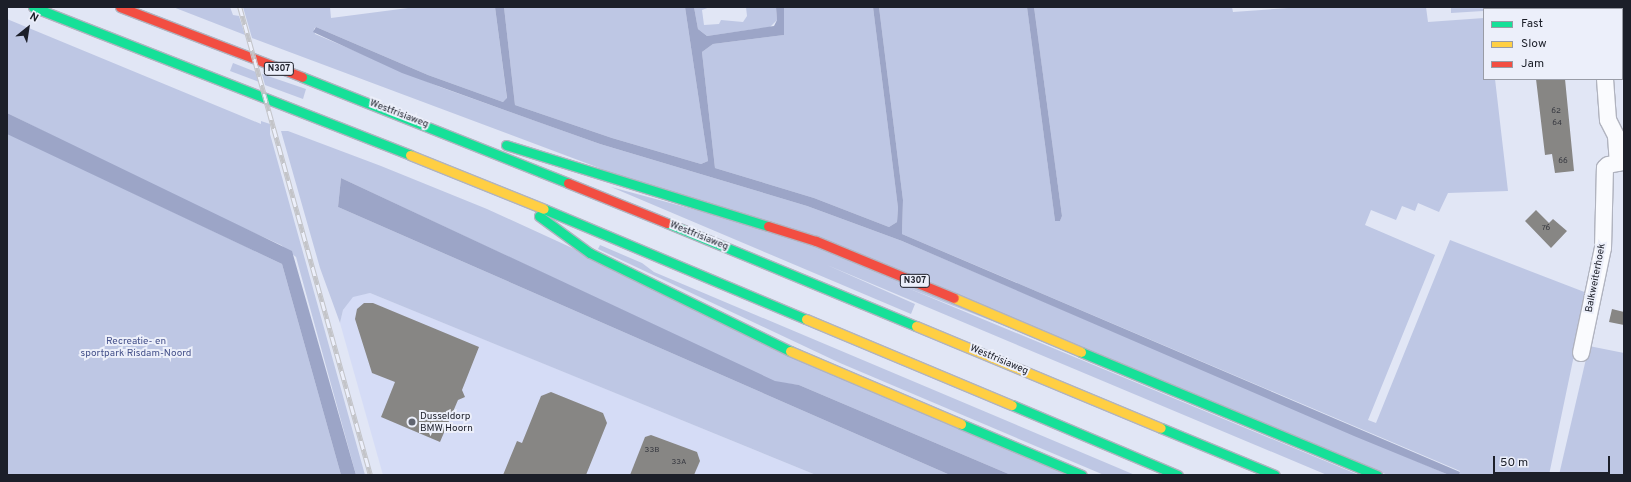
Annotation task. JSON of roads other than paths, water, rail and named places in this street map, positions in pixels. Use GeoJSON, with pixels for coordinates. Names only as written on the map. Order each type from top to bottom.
{"type":"FeatureCollection","features":[{"type":"Feature","properties":{"kind":"highway"},"geometry":{"type":"LineString","coordinates":[[33,7],[509,194],[1178,475]]}},
{"type":"Feature","properties":{"kind":"highway","name":"Westfrisiaweg"},"geometry":{"type":"LineString","coordinates":[[120,7],[439,129],[1275,475]]}},
{"type":"Feature","properties":{"kind":"highway","name":"N307"},"geometry":{"type":"LineString","coordinates":[[439,129],[538,153],[816,241],[1377,475]]}},
{"type":"Feature","properties":{"kind":"highway"},"geometry":{"type":"LineString","coordinates":[[509,194],[590,253],[722,320],[822,366],[1082,475]]}},
{"type":"Feature","properties":{"kind":"street","name":"Balkweiterhoek"},"geometry":{"type":"LineString","coordinates":[[1581,354],[1602,248],[1605,168],[1621,162],[1616,136],[1608,120],[1605,80]]}},
{"type":"Feature","properties":{"kind":"railway"},"geometry":{"type":"LineString","coordinates":[[240,7],[371,475]]}},
{"type":"Feature","properties":{"kind":"place","name":"Dusseldorp BMW Hoorn"},"geometry":{"type":"Point","coordinates":[412,422]}},
{"type":"Feature","properties":{"kind":"park label","name":"Recreatie- en sportpark Risdam-Noord"},"geometry":{"type":"Point","coordinates":[136,346]}}]}
